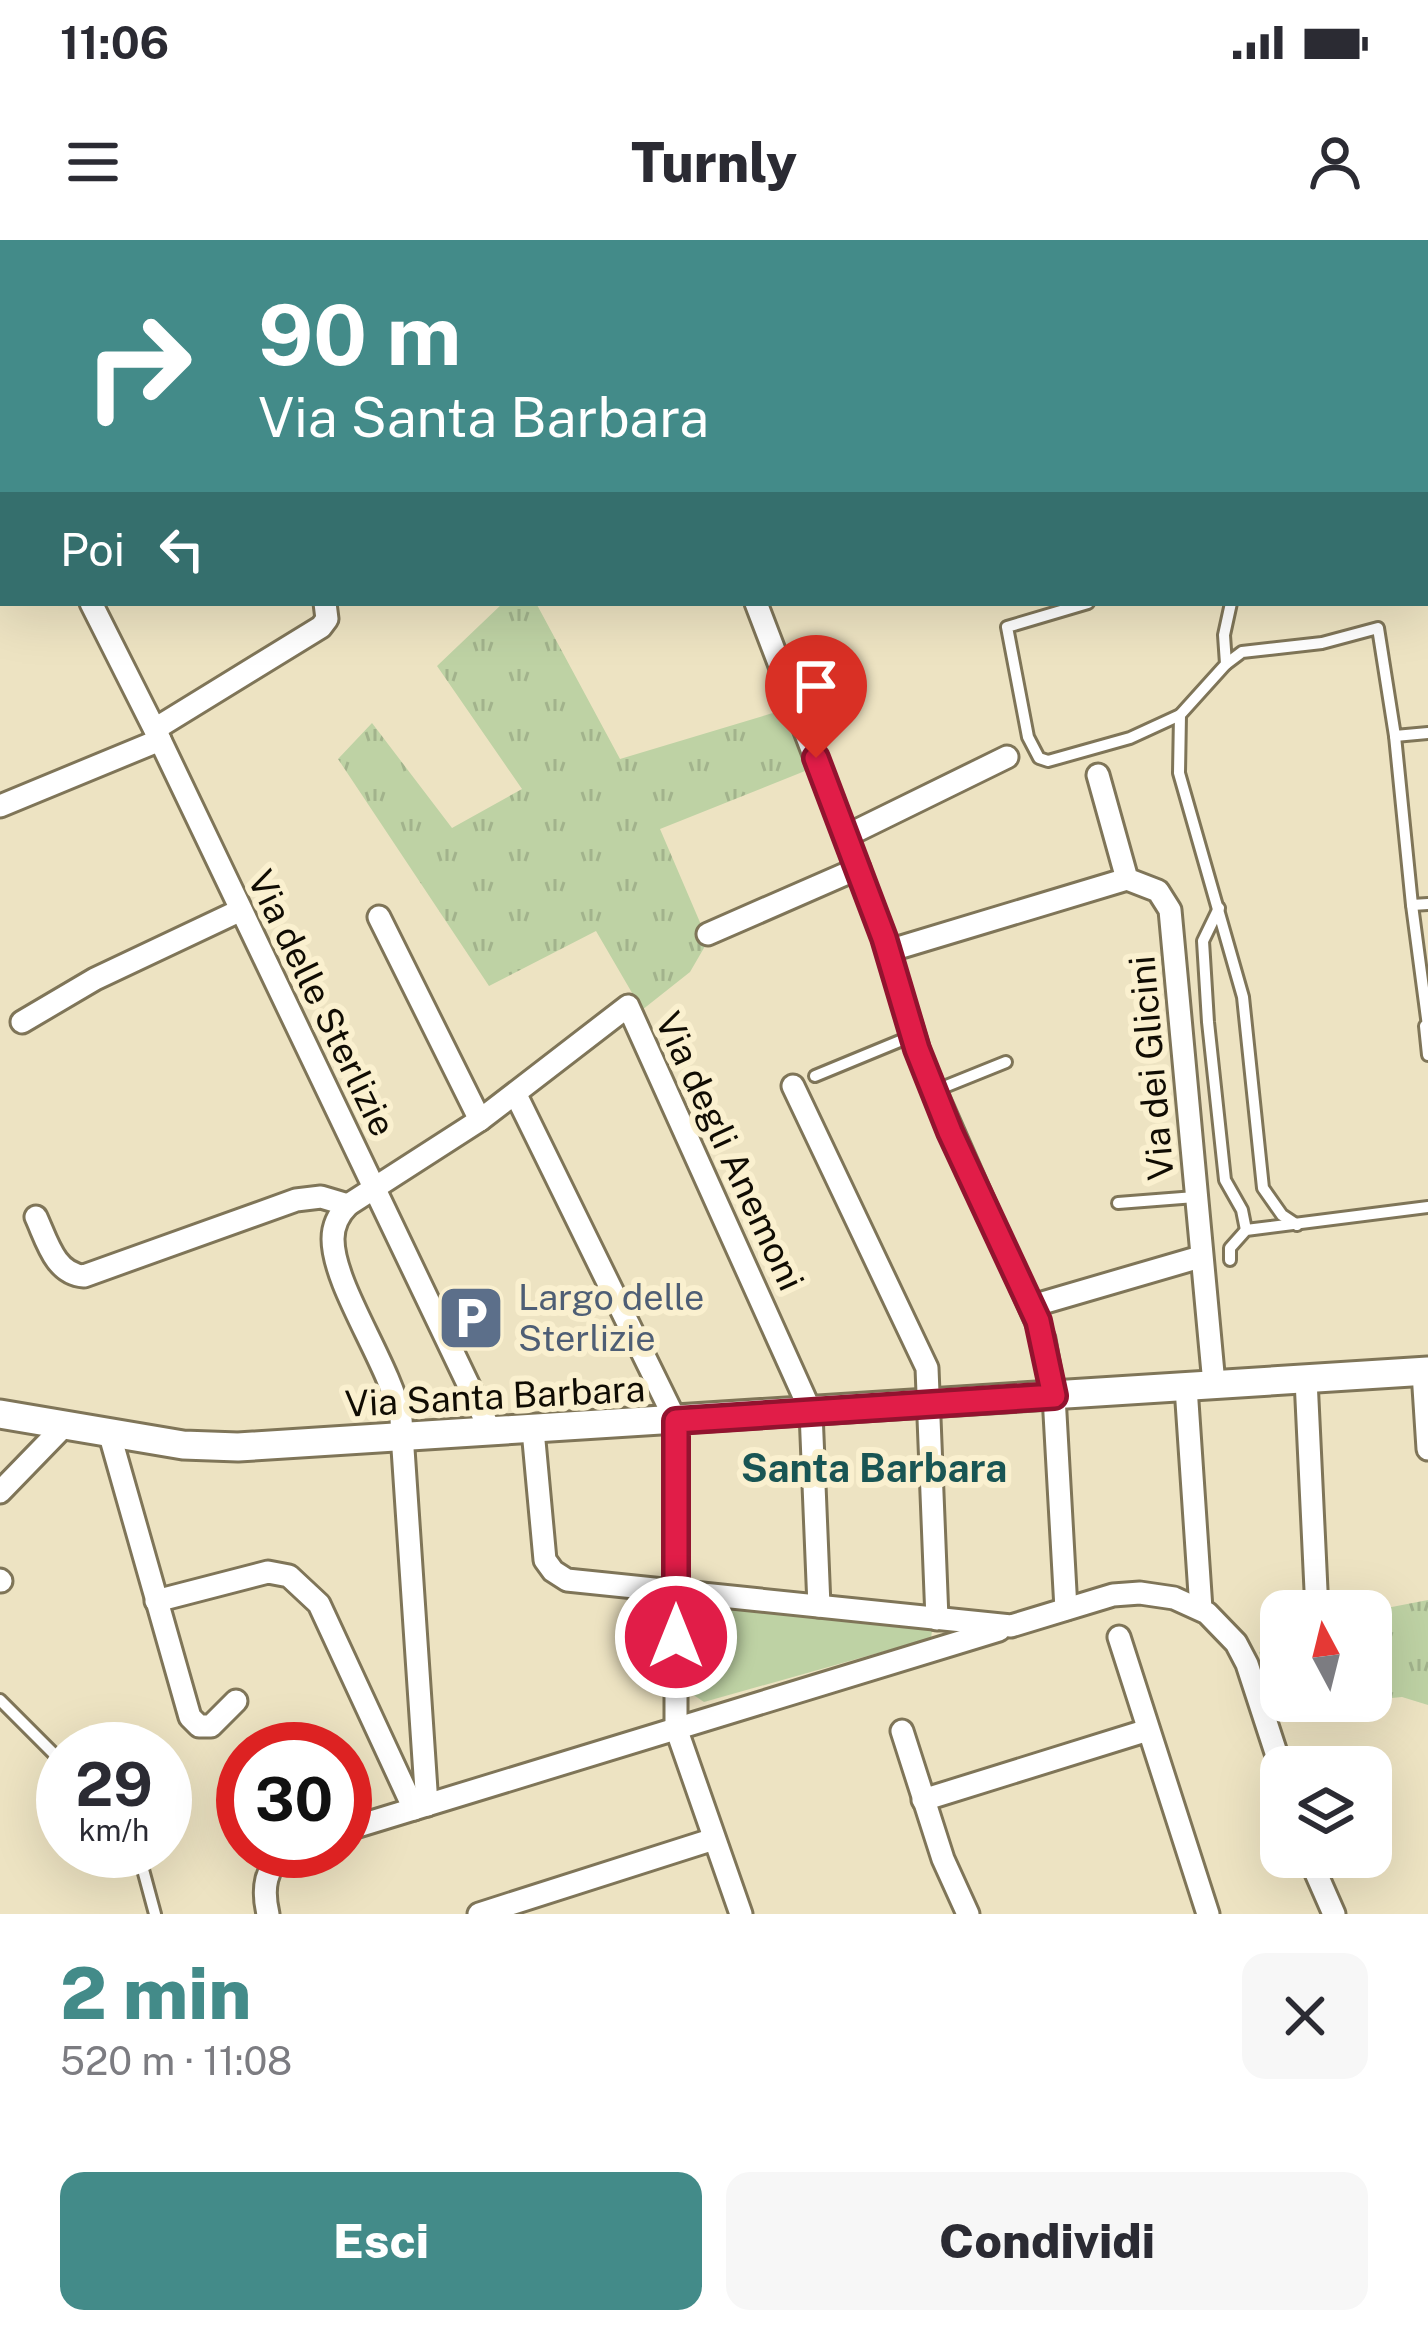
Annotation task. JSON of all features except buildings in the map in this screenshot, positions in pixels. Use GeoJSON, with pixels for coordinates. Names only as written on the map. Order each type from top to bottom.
{"type":"FeatureCollection","features":[{"type":"Feature","properties":{"kind":"street","name":"Via delle Sterlizie"},"geometry":{"type":"LineString","coordinates":[[93,606],[491,1432]]}},
{"type":"Feature","properties":{"kind":"street"},"geometry":{"type":"LineString","coordinates":[[0,806],[158,735],[321,627],[327,619],[325,606]]}},
{"type":"Feature","properties":{"kind":"street"},"geometry":{"type":"LineString","coordinates":[[757,606],[859,868],[912,1036],[1044,1339],[1054,1396],[1066,1609]]}},
{"type":"Feature","properties":{"kind":"street"},"geometry":{"type":"LineString","coordinates":[[846,836],[1006,757]]}},
{"type":"Feature","properties":{"kind":"street"},"geometry":{"type":"LineString","coordinates":[[888,951],[1127,879],[1098,775]]}},
{"type":"Feature","properties":{"kind":"street"},"geometry":{"type":"LineString","coordinates":[[708,934],[859,868]]}},
{"type":"Feature","properties":{"kind":"street","name":"Via dei Glicini"},"geometry":{"type":"LineString","coordinates":[[1127,879],[1158,891],[1169,905],[1200,1257],[1202,1610]]}},
{"type":"Feature","properties":{"kind":"street"},"geometry":{"type":"LineString","coordinates":[[22,1022],[103,975],[242,910]]}},
{"type":"Feature","properties":{"kind":"street"},"geometry":{"type":"LineString","coordinates":[[379,917],[480,1120]]}},
{"type":"Feature","properties":{"kind":"street","name":"Via degli Anemoni"},"geometry":{"type":"LineString","coordinates":[[348,1205],[480,1120],[628,1006],[811,1412]]}},
{"type":"Feature","properties":{"kind":"street"},"geometry":{"type":"LineString","coordinates":[[793,1086],[921,1351],[928,1375],[937,1618]]}},
{"type":"Feature","properties":{"kind":"street"},"geometry":{"type":"LineString","coordinates":[[515,1095],[676,1421],[676,1728],[741,1914]]}},
{"type":"Feature","properties":{"kind":"street"},"geometry":{"type":"LineString","coordinates":[[36,1217],[60,1265],[84,1276],[302,1198],[321,1197],[348,1205],[335,1226],[335,1255],[392,1386],[403,1438],[421,1807]]}},
{"type":"Feature","properties":{"kind":"street"},"geometry":{"type":"LineString","coordinates":[[1032,1306],[1200,1257]]}},
{"type":"Feature","properties":{"kind":"street"},"geometry":{"type":"LineString","coordinates":[[1426,1371],[1428,1449]]}},
{"type":"Feature","properties":{"kind":"street","name":"Via Santa Barbara"},"geometry":{"type":"LineString","coordinates":[[0,1414],[211,1448],[1426,1371]]}},
{"type":"Feature","properties":{"kind":"street"},"geometry":{"type":"LineString","coordinates":[[1306,1379],[1316,1590]]}},
{"type":"Feature","properties":{"kind":"street"},"geometry":{"type":"LineString","coordinates":[[811,1412],[819,1606]]}},
{"type":"Feature","properties":{"kind":"street"},"geometry":{"type":"LineString","coordinates":[[0,1492],[65,1425]]}},
{"type":"Feature","properties":{"kind":"street"},"geometry":{"type":"LineString","coordinates":[[533,1430],[544,1552],[553,1571],[573,1581],[1011,1626]]}},
{"type":"Feature","properties":{"kind":"street"},"geometry":{"type":"LineString","coordinates":[[109,1432],[194,1721],[211,1726],[236,1701]]}},
{"type":"Feature","properties":{"kind":"street"},"geometry":{"type":"LineString","coordinates":[[156,1601],[268,1572],[286,1574],[303,1587],[325,1616],[421,1807]]}},
{"type":"Feature","properties":{"kind":"street"},"geometry":{"type":"LineString","coordinates":[[372,1822],[1113,1595],[1174,1598],[1202,1610],[1227,1631],[1244,1657],[1274,1746]]}},
{"type":"Feature","properties":{"kind":"street"},"geometry":{"type":"LineString","coordinates":[[1119,1637],[1208,1914]]}},
{"type":"Feature","properties":{"kind":"street"},"geometry":{"type":"LineString","coordinates":[[923,1800],[1148,1730]]}},
{"type":"Feature","properties":{"kind":"street"},"geometry":{"type":"LineString","coordinates":[[902,1731],[943,1859],[968,1914]]}},
{"type":"Feature","properties":{"kind":"street"},"geometry":{"type":"LineString","coordinates":[[479,1914],[714,1839]]}},
{"type":"Feature","properties":{"kind":"street"},"geometry":{"type":"LineString","coordinates":[[266,1878],[268,1914]]}},
{"type":"Feature","properties":{"kind":"street"},"geometry":{"type":"LineString","coordinates":[[1319,1878],[1334,1914]]}},
{"type":"Feature","properties":{"kind":"lane"},"geometry":{"type":"LineString","coordinates":[[1078,606],[1007,627],[1028,737],[1040,758],[1064,758],[1130,738],[1180,715],[1242,652],[1322,643],[1378,628],[1395,736],[1428,1055]]}},
{"type":"Feature","properties":{"kind":"lane"},"geometry":{"type":"LineString","coordinates":[[1226,664],[1224,635],[1230,606]]}},
{"type":"Feature","properties":{"kind":"lane"},"geometry":{"type":"LineString","coordinates":[[1180,715],[1179,773],[1243,997],[1262,1188],[1282,1215],[1297,1225]]}},
{"type":"Feature","properties":{"kind":"lane"},"geometry":{"type":"LineString","coordinates":[[1395,736],[1428,733]]}},
{"type":"Feature","properties":{"kind":"lane"},"geometry":{"type":"LineString","coordinates":[[1412,904],[1428,904]]}},
{"type":"Feature","properties":{"kind":"lane"},"geometry":{"type":"LineString","coordinates":[[1219,908],[1203,941],[1208,1022],[1226,1180],[1246,1230]]}},
{"type":"Feature","properties":{"kind":"lane"},"geometry":{"type":"LineString","coordinates":[[815,1076],[912,1036]]}},
{"type":"Feature","properties":{"kind":"lane"},"geometry":{"type":"LineString","coordinates":[[934,1091],[1006,1062]]}},
{"type":"Feature","properties":{"kind":"lane"},"geometry":{"type":"LineString","coordinates":[[1118,1203],[1195,1198]]}},
{"type":"Feature","properties":{"kind":"lane"},"geometry":{"type":"LineString","coordinates":[[1230,1260],[1230,1248],[1246,1230],[1428,1207]]}},
{"type":"Feature","properties":{"kind":"lane"},"geometry":{"type":"LineString","coordinates":[[0,1700],[36,1736]]}},
{"type":"Feature","properties":{"kind":"lane"},"geometry":{"type":"LineString","coordinates":[[145,1878],[155,1914]]}},
{"type":"Feature","properties":{"kind":"green space"},"geometry":{"type":"Polygon","coordinates":[[[500,606],[538,606],[620,759],[786,709],[810,769],[660,829],[708,941],[690,972],[642,1010],[596,931],[489,986],[338,759],[372,723],[452,828],[522,789],[437,666],[500,606]]]}},
{"type":"Feature","properties":{"kind":"green space"},"geometry":{"type":"Polygon","coordinates":[[[1428,1600],[1428,1705],[1392,1698],[1392,1607],[1428,1600]]]}},
{"type":"Feature","properties":{"kind":"green space"},"geometry":{"type":"Polygon","coordinates":[[[699,1604],[929,1626],[932,1631],[931,1638],[704,1702],[689,1692],[688,1616],[699,1604]]]}},
{"type":"Feature","properties":{"kind":"place","name":"Largo delle Sterlizie"},"geometry":{"type":"Point","coordinates":[471,1318]}},
{"type":"Feature","properties":{"kind":"district","name":"Santa Barbara"},"geometry":{"type":"Point","coordinates":[874,1468]}},
{"type":"Feature","properties":{"kind":"route"},"geometry":{"type":"LineString","coordinates":[[676,1637],[676,1421],[1054,1396],[1038,1321],[917,1049],[884,938],[816,758]]}}]}
